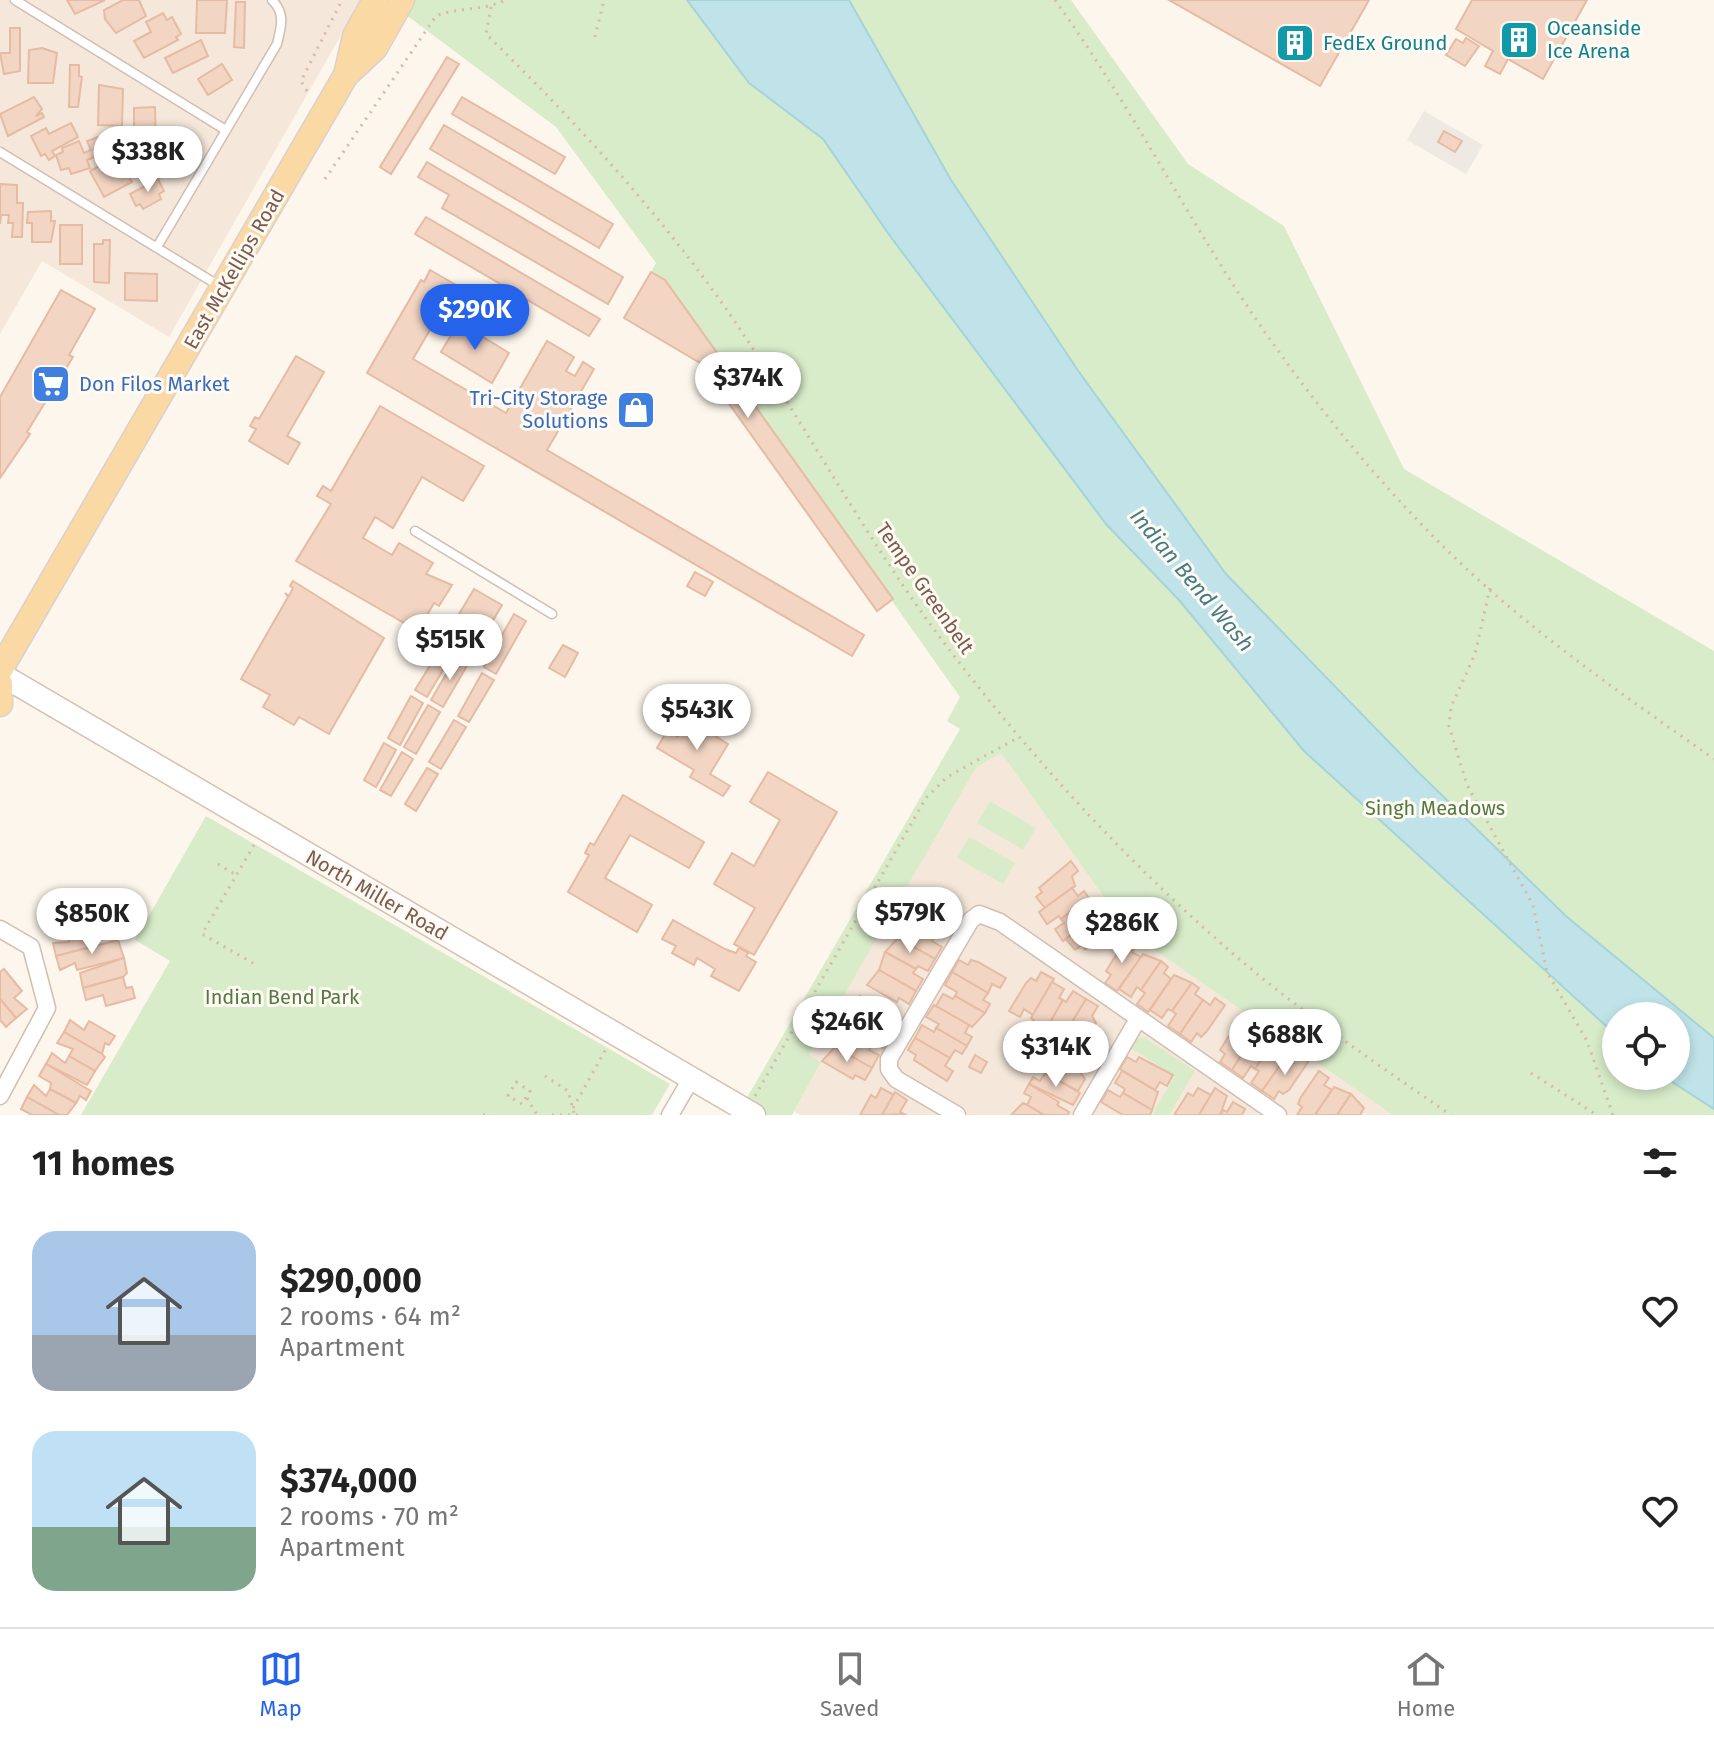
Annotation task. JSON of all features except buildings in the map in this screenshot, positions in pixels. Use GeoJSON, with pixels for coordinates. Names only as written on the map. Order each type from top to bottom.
{"type":"FeatureCollection","features":[{"type":"Feature","properties":{"kind":"main road","name":"East McKellips Road"},"geometry":{"type":"LineString","coordinates":[[0,672],[346,75],[355,36],[375,0]]}},
{"type":"Feature","properties":{"kind":"main road","name":"East McKellips Road"},"geometry":{"type":"LineString","coordinates":[[346,75],[375,48],[402,0]]}},
{"type":"Feature","properties":{"kind":"main road"},"geometry":{"type":"LineString","coordinates":[[0,684],[0,704]]}},
{"type":"Feature","properties":{"kind":"street","name":"North Miller Road"},"geometry":{"type":"LineString","coordinates":[[0,672],[751,1113]]}},
{"type":"Feature","properties":{"kind":"street"},"geometry":{"type":"LineString","coordinates":[[957,1115],[896,1079],[889,1069],[889,1059],[971,920],[979,914],[1000,922],[1278,1115]]}},
{"type":"Feature","properties":{"kind":"street"},"geometry":{"type":"LineString","coordinates":[[0,929],[31,947],[47,1008],[0,1096]]}},
{"type":"Feature","properties":{"kind":"street"},"geometry":{"type":"LineString","coordinates":[[1082,1115],[1138,1019]]}},
{"type":"Feature","properties":{"kind":"street"},"geometry":{"type":"LineString","coordinates":[[670,1115],[691,1079]]}},
{"type":"Feature","properties":{"kind":"lane"},"geometry":{"type":"LineString","coordinates":[[15,0],[224,129]]}},
{"type":"Feature","properties":{"kind":"lane"},"geometry":{"type":"LineString","coordinates":[[157,247],[277,44],[282,23],[280,8],[272,0]]}},
{"type":"Feature","properties":{"kind":"lane"},"geometry":{"type":"LineString","coordinates":[[0,152],[223,289]]}},
{"type":"Feature","properties":{"kind":"lane"},"geometry":{"type":"LineString","coordinates":[[415,531],[552,614]]}},
{"type":"Feature","properties":{"kind":"path"},"geometry":{"type":"LineString","coordinates":[[307,91],[301,81],[342,0]]}},
{"type":"Feature","properties":{"kind":"path"},"geometry":{"type":"LineString","coordinates":[[325,179],[436,16],[451,10],[491,7],[505,0]]}},
{"type":"Feature","properties":{"kind":"path"},"geometry":{"type":"LineString","coordinates":[[595,37],[604,0]]}},
{"type":"Feature","properties":{"kind":"path"},"geometry":{"type":"LineString","coordinates":[[1055,0],[1261,326],[1320,407],[1378,476],[1490,588],[1599,678],[1714,759]]}},
{"type":"Feature","properties":{"kind":"path","name":"Tempe Greenbelt"},"geometry":{"type":"LineString","coordinates":[[491,7],[486,34],[609,160],[728,312],[881,556],[1019,737],[1131,859],[1240,959],[1363,1054],[1451,1115]]}},
{"type":"Feature","properties":{"kind":"path"},"geometry":{"type":"LineString","coordinates":[[1490,588],[1475,654],[1451,707],[1449,726],[1467,785],[1533,905],[1547,972],[1587,1041],[1613,1115]]}},
{"type":"Feature","properties":{"kind":"path"},"geometry":{"type":"LineString","coordinates":[[751,1113],[926,798],[947,777],[1019,737]]}},
{"type":"Feature","properties":{"kind":"path"},"geometry":{"type":"LineString","coordinates":[[258,966],[202,934],[264,828]]}},
{"type":"Feature","properties":{"kind":"path"},"geometry":{"type":"LineString","coordinates":[[218,864],[236,875]]}},
{"type":"Feature","properties":{"kind":"path"},"geometry":{"type":"LineString","coordinates":[[575,1112],[615,1034]]}},
{"type":"Feature","properties":{"kind":"path"},"geometry":{"type":"LineString","coordinates":[[1531,1073],[1597,1115]]}},
{"type":"Feature","properties":{"kind":"path"},"geometry":{"type":"LineString","coordinates":[[545,1076],[568,1091],[575,1112]]}},
{"type":"Feature","properties":{"kind":"path"},"geometry":{"type":"LineString","coordinates":[[516,1082],[530,1091],[526,1097],[522,1104],[508,1096],[516,1082]]}},
{"type":"Feature","properties":{"kind":"path"},"geometry":{"type":"LineString","coordinates":[[526,1097],[537,1115]]}},
{"type":"Feature","properties":{"kind":"path"},"geometry":{"type":"LineString","coordinates":[[552,1115],[575,1112]]}},
{"type":"Feature","properties":{"kind":"path"},"geometry":{"type":"LineString","coordinates":[[483,1115],[489,1115]]}},
{"type":"Feature","properties":{"kind":"shaded area"},"geometry":{"type":"Polygon","coordinates":[[[0,0],[361,0],[169,337],[42,261],[0,334],[0,0]]]}},
{"type":"Feature","properties":{"kind":"shaded area"},"geometry":{"type":"Polygon","coordinates":[[[1424,111],[1483,145],[1466,174],[1407,140],[1424,111]]]}},
{"type":"Feature","properties":{"kind":"shaded area"},"geometry":{"type":"Polygon","coordinates":[[[1001,753],[1129,932],[1397,1115],[800,1115],[794,1111],[821,1062],[808,1055],[976,768],[1001,753]]]}},
{"type":"Feature","properties":{"kind":"green space","name":"Singh Meadows"},"geometry":{"type":"Polygon","coordinates":[[[386,0],[1071,0],[1188,164],[1284,226],[1404,469],[1714,651],[1714,1115],[1393,1115],[1129,932],[1001,753],[976,768],[809,1055],[821,1062],[792,1115],[754,1115],[741,1108],[960,729],[947,721],[960,697],[665,280],[651,272],[656,263],[556,127],[386,0]]]}},
{"type":"Feature","properties":{"kind":"green space"},"geometry":{"type":"Polygon","coordinates":[[[990,801],[1036,828],[1023,850],[977,823],[990,801]]]}},
{"type":"Feature","properties":{"kind":"green space","name":"Indian Bend Park"},"geometry":{"type":"Polygon","coordinates":[[[206,816],[670,1084],[652,1115],[81,1115],[170,961],[135,940],[206,816]]]}},
{"type":"Feature","properties":{"kind":"green space"},"geometry":{"type":"Polygon","coordinates":[[[969,837],[1015,863],[1003,884],[957,858],[969,837]]]}},
{"type":"Feature","properties":{"kind":"green space"},"geometry":{"type":"Polygon","coordinates":[[[1138,1038],[1145,1038],[1195,1071],[1169,1115],[1152,1115],[1175,1076],[1131,1048],[1138,1038]]]}},
{"type":"Feature","properties":{"kind":"water","name":"Indian Bend Wash"},"geometry":{"type":"Polygon","coordinates":[[[687,0],[849,0],[951,180],[1079,372],[1226,574],[1417,771],[1567,917],[1670,1002],[1602,1002],[1602,1022],[1304,751],[1179,600],[1106,524],[890,236],[823,139],[749,83],[687,0]]]}},
{"type":"Feature","properties":{"kind":"water"},"geometry":{"type":"Polygon","coordinates":[[[1690,1018],[1714,1038],[1714,1109],[1685,1090],[1690,1090],[1690,1018]]]}},
{"type":"Feature","properties":{"kind":"place","name":"Oceanside Ice Arena"},"geometry":{"type":"Point","coordinates":[1519,40]}},
{"type":"Feature","properties":{"kind":"place","name":"FedEx Ground"},"geometry":{"type":"Point","coordinates":[1295,43]}},
{"type":"Feature","properties":{"kind":"place","name":"Don Filos Market"},"geometry":{"type":"Point","coordinates":[51,384]}},
{"type":"Feature","properties":{"kind":"place","name":"Tri-City Storage Solutions"},"geometry":{"type":"Point","coordinates":[636,410]}}]}
